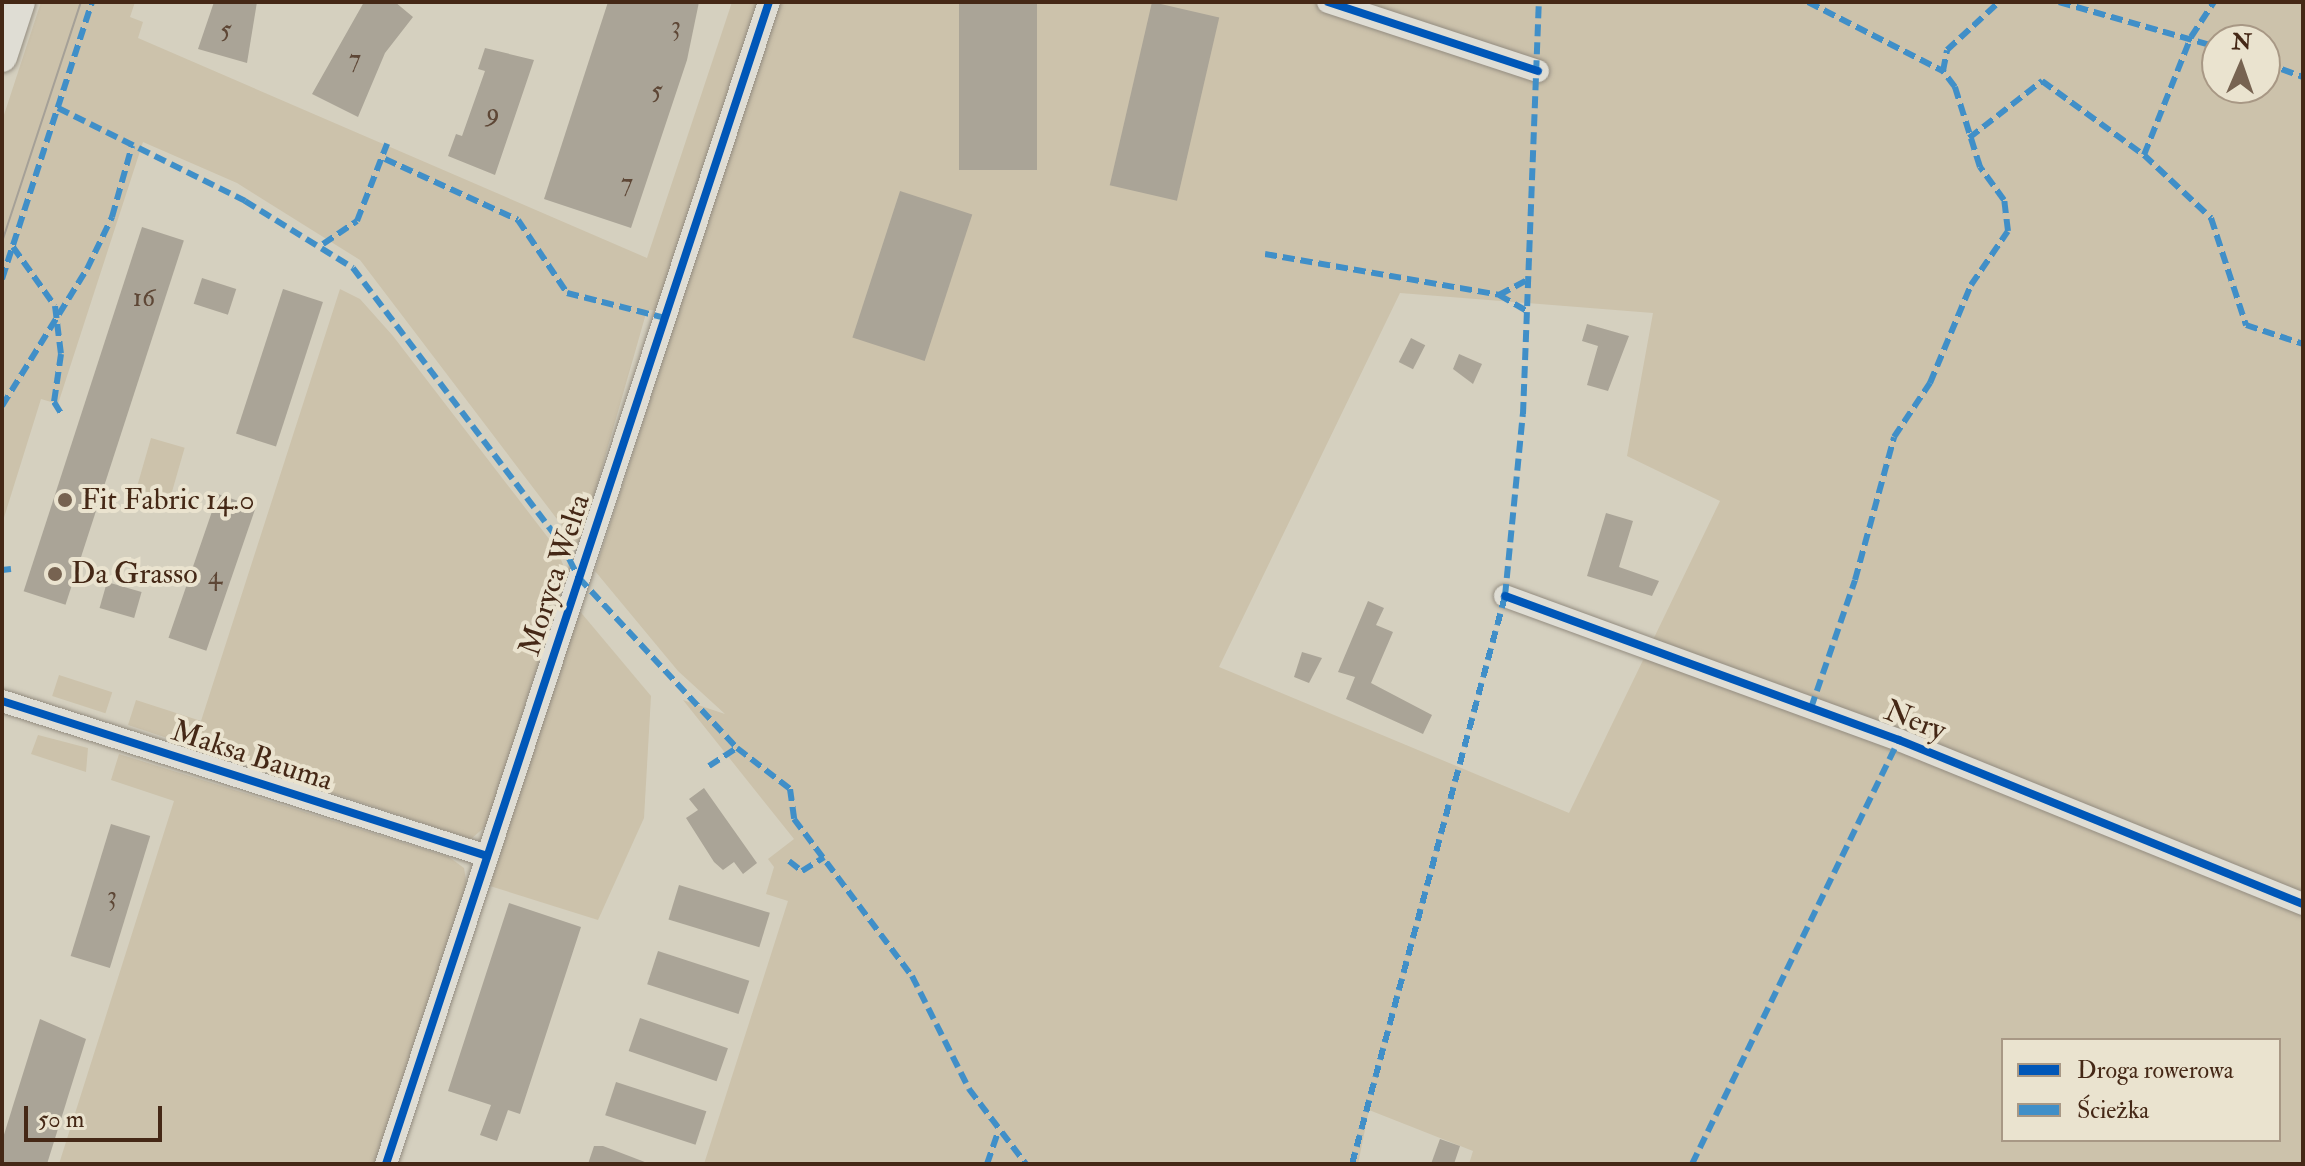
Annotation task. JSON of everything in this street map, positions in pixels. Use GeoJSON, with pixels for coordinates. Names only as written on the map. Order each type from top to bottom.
{"type":"FeatureCollection","features":[{"type":"Feature","properties":{"kind":"street"},"geometry":{"type":"LineString","coordinates":[[2,57],[20,2]]}},
{"type":"Feature","properties":{"kind":"street","name":"Moryca Welta"},"geometry":{"type":"LineString","coordinates":[[389,1163],[769,2]]}},
{"type":"Feature","properties":{"kind":"street"},"geometry":{"type":"LineString","coordinates":[[1328,2],[1538,71]]}},
{"type":"Feature","properties":{"kind":"street","name":"Nery"},"geometry":{"type":"LineString","coordinates":[[1505,596],[1899,740],[2303,904]]}},
{"type":"Feature","properties":{"kind":"street","name":"Maksa Bauma"},"geometry":{"type":"LineString","coordinates":[[2,701],[487,856]]}},
{"type":"Feature","properties":{"kind":"shaded area"},"geometry":{"type":"Polygon","coordinates":[[[41,2],[135,2],[130,17],[143,22],[138,38],[647,258],[732,2],[758,2],[657,310],[647,310],[579,548],[360,260],[237,183],[143,142],[58,404],[41,399],[2,524],[2,121],[41,2]]]}},
{"type":"Feature","properties":{"kind":"shaded area"},"geometry":{"type":"Polygon","coordinates":[[[778,2],[2303,2],[2303,901],[1651,644],[1720,501],[1627,456],[1653,313],[1400,293],[1219,667],[1569,813],[1646,654],[1891,743],[2303,912],[2303,1164],[1469,1164],[1473,1151],[1369,1110],[1358,1164],[704,1164],[788,901],[766,894],[774,867],[768,859],[794,839],[683,700],[725,714],[678,671],[595,571],[778,2]]]}},
{"type":"Feature","properties":{"kind":"shaded area"},"geometry":{"type":"Polygon","coordinates":[[[340,289],[360,299],[393,336],[556,548],[567,574],[487,825],[471,839],[128,725],[136,700],[201,721],[340,289]]]}},
{"type":"Feature","properties":{"kind":"shaded area"},"geometry":{"type":"Polygon","coordinates":[[[151,438],[185,448],[169,502],[135,493],[151,438]]]}},
{"type":"Feature","properties":{"kind":"shaded area"},"geometry":{"type":"Polygon","coordinates":[[[578,609],[651,696],[644,818],[598,920],[490,886],[578,609]]]}},
{"type":"Feature","properties":{"kind":"shaded area"},"geometry":{"type":"Polygon","coordinates":[[[59,675],[112,692],[105,713],[52,696],[59,675]]]}},
{"type":"Feature","properties":{"kind":"shaded area"},"geometry":{"type":"Polygon","coordinates":[[[38,735],[88,748],[86,772],[31,754],[38,735]]]}},
{"type":"Feature","properties":{"kind":"shaded area"},"geometry":{"type":"Polygon","coordinates":[[[119,754],[449,857],[464,868],[467,886],[376,1164],[59,1164],[174,801],[111,780],[119,754]]]}},
{"type":"Feature","properties":{"kind":"building"},"geometry":{"type":"Polygon","coordinates":[[[214,2],[257,2],[247,63],[198,49],[214,2]]]}},
{"type":"Feature","properties":{"kind":"building"},"geometry":{"type":"Polygon","coordinates":[[[364,2],[395,2],[413,17],[385,53],[358,117],[312,94],[364,2]]]}},
{"type":"Feature","properties":{"kind":"building"},"geometry":{"type":"Polygon","coordinates":[[[608,2],[699,2],[687,60],[631,228],[544,199],[608,2]]]}},
{"type":"Feature","properties":{"kind":"building"},"geometry":{"type":"Polygon","coordinates":[[[959,2],[1037,2],[1037,170],[959,170],[959,2]]]}},
{"type":"Feature","properties":{"kind":"building"},"geometry":{"type":"Polygon","coordinates":[[[1152,2],[1219,18],[1177,201],[1110,185],[1152,2]]]}},
{"type":"Feature","properties":{"kind":"building"},"geometry":{"type":"Polygon","coordinates":[[[485,48],[534,60],[495,175],[448,156],[456,134],[462,136],[485,71],[478,69],[485,48]]]}},
{"type":"Feature","properties":{"kind":"building"},"geometry":{"type":"Polygon","coordinates":[[[900,191],[972,214],[925,361],[852,337],[900,191]]]}},
{"type":"Feature","properties":{"kind":"building"},"geometry":{"type":"Polygon","coordinates":[[[142,227],[184,241],[65,605],[24,591],[142,227]]]}},
{"type":"Feature","properties":{"kind":"building"},"geometry":{"type":"Polygon","coordinates":[[[202,278],[236,289],[228,315],[194,304],[202,278]]]}},
{"type":"Feature","properties":{"kind":"building"},"geometry":{"type":"Polygon","coordinates":[[[283,289],[323,302],[276,447],[236,434],[283,289]]]}},
{"type":"Feature","properties":{"kind":"building"},"geometry":{"type":"Polygon","coordinates":[[[1587,324],[1629,336],[1608,391],[1587,385],[1598,346],[1582,341],[1587,324]]]}},
{"type":"Feature","properties":{"kind":"building"},"geometry":{"type":"Polygon","coordinates":[[[1411,338],[1425,345],[1413,369],[1399,362],[1411,338]]]}},
{"type":"Feature","properties":{"kind":"building"},"geometry":{"type":"Polygon","coordinates":[[[1459,354],[1482,364],[1473,384],[1453,369],[1459,354]]]}},
{"type":"Feature","properties":{"kind":"building"},"geometry":{"type":"Polygon","coordinates":[[[218,494],[256,507],[206,651],[169,638],[218,494]]]}},
{"type":"Feature","properties":{"kind":"building"},"geometry":{"type":"Polygon","coordinates":[[[1606,513],[1633,521],[1619,567],[1659,581],[1652,596],[1587,576],[1606,513]]]}},
{"type":"Feature","properties":{"kind":"building"},"geometry":{"type":"Polygon","coordinates":[[[107,582],[142,592],[134,618],[100,608],[107,582]]]}},
{"type":"Feature","properties":{"kind":"building"},"geometry":{"type":"Polygon","coordinates":[[[1368,601],[1384,608],[1376,625],[1393,632],[1371,683],[1432,715],[1423,734],[1346,699],[1355,677],[1338,672],[1368,601]]]}},
{"type":"Feature","properties":{"kind":"building"},"geometry":{"type":"Polygon","coordinates":[[[1302,652],[1322,658],[1309,683],[1294,677],[1302,652]]]}},
{"type":"Feature","properties":{"kind":"building"},"geometry":{"type":"Polygon","coordinates":[[[704,788],[757,863],[743,874],[734,862],[723,870],[714,862],[686,818],[698,810],[689,799],[704,788]]]}},
{"type":"Feature","properties":{"kind":"building"},"geometry":{"type":"Polygon","coordinates":[[[111,824],[150,836],[110,968],[71,956],[111,824]]]}},
{"type":"Feature","properties":{"kind":"building"},"geometry":{"type":"Polygon","coordinates":[[[679,885],[770,913],[759,947],[668,919],[679,885]]]}},
{"type":"Feature","properties":{"kind":"building"},"geometry":{"type":"Polygon","coordinates":[[[509,903],[581,927],[520,1114],[508,1110],[497,1141],[480,1135],[491,1105],[448,1091],[509,903]]]}},
{"type":"Feature","properties":{"kind":"building"},"geometry":{"type":"Polygon","coordinates":[[[658,951],[749,981],[738,1014],[647,984],[658,951]]]}},
{"type":"Feature","properties":{"kind":"building"},"geometry":{"type":"Polygon","coordinates":[[[640,1018],[728,1048],[717,1081],[629,1051],[640,1018]]]}},
{"type":"Feature","properties":{"kind":"building"},"geometry":{"type":"Polygon","coordinates":[[[40,1019],[86,1039],[47,1164],[2,1164],[2,1141],[40,1019]]]}},
{"type":"Feature","properties":{"kind":"building"},"geometry":{"type":"Polygon","coordinates":[[[616,1082],[706,1111],[696,1145],[605,1115],[616,1082]]]}},
{"type":"Feature","properties":{"kind":"building"},"geometry":{"type":"Polygon","coordinates":[[[1440,1139],[1460,1146],[1454,1164],[1431,1164],[1440,1139]]]}},
{"type":"Feature","properties":{"kind":"building"},"geometry":{"type":"Polygon","coordinates":[[[594,1146],[603,1146],[650,1164],[588,1164],[594,1146]]]}},
{"type":"Feature","properties":{"kind":"tram line"},"geometry":{"type":"LineString","coordinates":[[2,242],[81,2]]}},
{"type":"Feature","properties":{"kind":"marked path"},"geometry":{"type":"LineString","coordinates":[[2,279],[92,2]]}},
{"type":"Feature","properties":{"kind":"marked path"},"geometry":{"type":"LineString","coordinates":[[1352,1164],[1505,596],[1523,414],[1539,2]]}},
{"type":"Feature","properties":{"kind":"marked path"},"geometry":{"type":"LineString","coordinates":[[1808,2],[1943,71],[1947,50],[1999,2]]}},
{"type":"Feature","properties":{"kind":"marked path"},"geometry":{"type":"LineString","coordinates":[[2059,2],[2201,42]]}},
{"type":"Feature","properties":{"kind":"marked path"},"geometry":{"type":"LineString","coordinates":[[2144,155],[2191,37],[2214,2]]}},
{"type":"Feature","properties":{"kind":"marked path"},"geometry":{"type":"LineString","coordinates":[[2281,69],[2303,77]]}},
{"type":"Feature","properties":{"kind":"marked path"},"geometry":{"type":"LineString","coordinates":[[1811,708],[1855,580],[1894,437],[1930,383],[1971,285],[2008,231],[2004,200],[1980,167],[1955,87],[1943,71]]}},
{"type":"Feature","properties":{"kind":"marked path"},"geometry":{"type":"LineString","coordinates":[[1969,138],[2042,81],[2144,155],[2211,218],[2246,325],[2303,344]]}},
{"type":"Feature","properties":{"kind":"marked path"},"geometry":{"type":"LineString","coordinates":[[58,108],[245,201],[353,268],[561,543],[579,578],[737,748],[790,789],[794,819],[912,976],[969,1089],[1026,1164]]}},
{"type":"Feature","properties":{"kind":"marked path"},"geometry":{"type":"LineString","coordinates":[[323,244],[357,221],[387,144]]}},
{"type":"Feature","properties":{"kind":"marked path"},"geometry":{"type":"LineString","coordinates":[[2,406],[87,269],[112,217],[132,146]]}},
{"type":"Feature","properties":{"kind":"marked path"},"geometry":{"type":"LineString","coordinates":[[385,159],[518,220],[567,293],[665,318]]}},
{"type":"Feature","properties":{"kind":"marked path"},"geometry":{"type":"LineString","coordinates":[[13,247],[55,306],[61,354],[54,402],[62,415]]}},
{"type":"Feature","properties":{"kind":"marked path"},"geometry":{"type":"LineString","coordinates":[[1265,254],[1499,295],[1528,312]]}},
{"type":"Feature","properties":{"kind":"marked path"},"geometry":{"type":"LineString","coordinates":[[1499,295],[1529,279]]}},
{"type":"Feature","properties":{"kind":"marked path"},"geometry":{"type":"LineString","coordinates":[[2,570],[11,569]]}},
{"type":"Feature","properties":{"kind":"marked path"},"geometry":{"type":"LineString","coordinates":[[1692,1164],[1899,740]]}},
{"type":"Feature","properties":{"kind":"marked path"},"geometry":{"type":"LineString","coordinates":[[709,766],[737,748]]}},
{"type":"Feature","properties":{"kind":"marked path"},"geometry":{"type":"LineString","coordinates":[[789,861],[802,871],[824,857]]}},
{"type":"Feature","properties":{"kind":"marked path"},"geometry":{"type":"LineString","coordinates":[[987,1164],[998,1132]]}},
{"type":"Feature","properties":{"kind":"cycle path"},"geometry":{"type":"LineString","coordinates":[[386,1164],[769,2]]}},
{"type":"Feature","properties":{"kind":"cycle path"},"geometry":{"type":"LineString","coordinates":[[1328,2],[1538,71]]}},
{"type":"Feature","properties":{"kind":"cycle path"},"geometry":{"type":"LineString","coordinates":[[1505,596],[1899,740],[2303,904]]}},
{"type":"Feature","properties":{"kind":"cycle path"},"geometry":{"type":"LineString","coordinates":[[2,701],[487,856]]}},
{"type":"Feature","properties":{"kind":"place","name":"Fit Fabric 14.0"},"geometry":{"type":"Point","coordinates":[65,500]}},
{"type":"Feature","properties":{"kind":"place","name":"Da Grasso"},"geometry":{"type":"Point","coordinates":[55,574]}}]}
